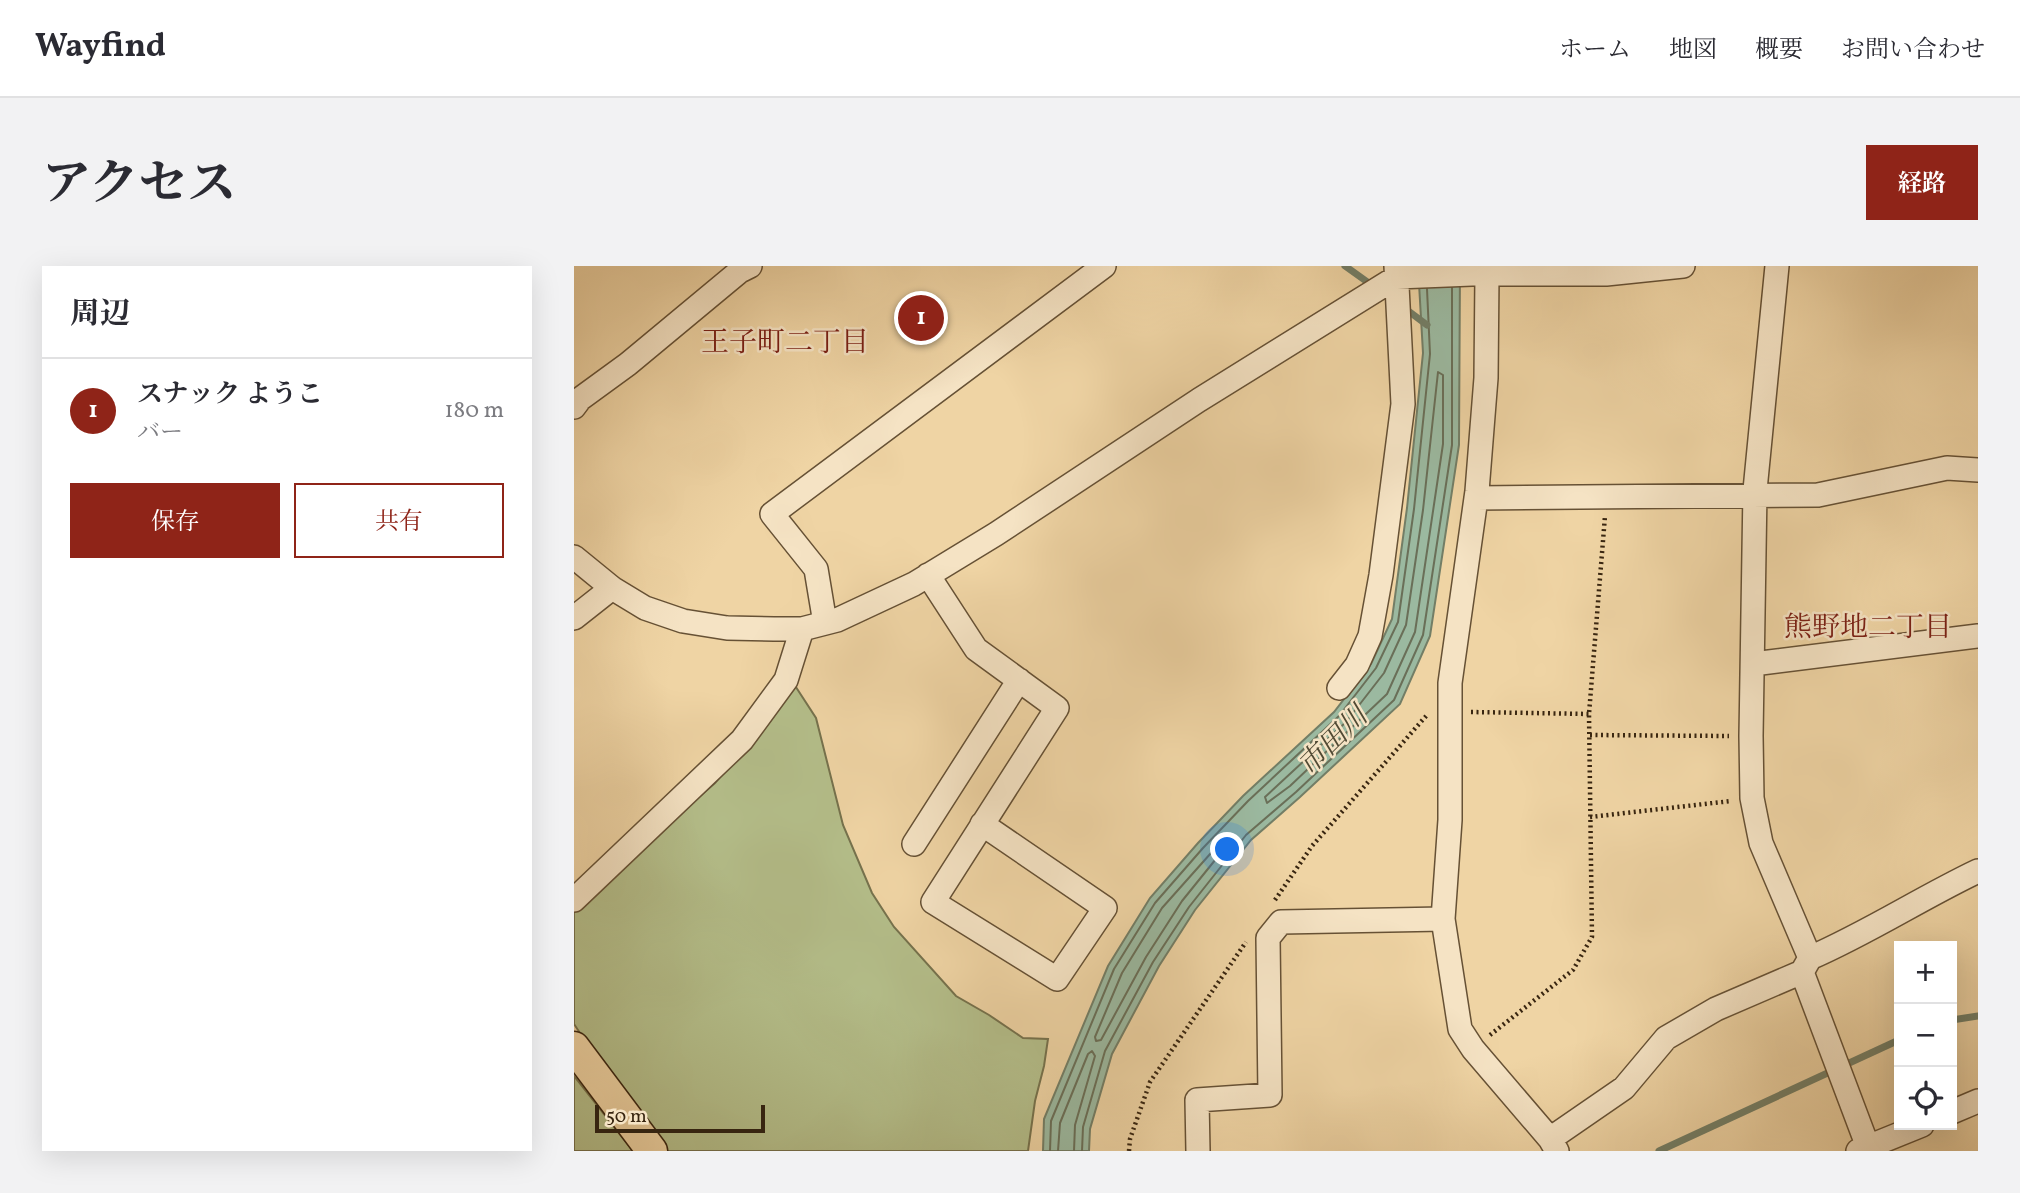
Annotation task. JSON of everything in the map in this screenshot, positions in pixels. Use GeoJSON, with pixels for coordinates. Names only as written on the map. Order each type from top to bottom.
{"type":"FeatureCollection","features":[{"type":"Feature","properties":{"kind":"main road"},"geometry":{"type":"LineString","coordinates":[[574,1047],[652,1151]]}},
{"type":"Feature","properties":{"kind":"street"},"geometry":{"type":"LineString","coordinates":[[574,407],[580,399],[740,271],[750,266]]}},
{"type":"Feature","properties":{"kind":"street"},"geometry":{"type":"LineString","coordinates":[[825,623],[816,569],[772,514],[1104,266]]}},
{"type":"Feature","properties":{"kind":"street"},"geometry":{"type":"LineString","coordinates":[[574,557],[612,588],[645,608],[683,621],[727,628],[802,628],[837,621],[928,575],[996,534],[1396,271],[1480,274],[1684,266]]}},
{"type":"Feature","properties":{"kind":"street"},"geometry":{"type":"LineString","coordinates":[[1777,266],[1756,497],[1752,798],[1761,843],[1806,965],[1863,1149],[1910,1130]]}},
{"type":"Feature","properties":{"kind":"street"},"geometry":{"type":"LineString","coordinates":[[1339,688],[1357,665],[1370,636],[1381,575],[1403,404],[1396,271]]}},
{"type":"Feature","properties":{"kind":"street"},"geometry":{"type":"LineString","coordinates":[[1480,274],[1486,378],[1476,498],[1450,683],[1450,820],[1443,919],[1460,1029],[1473,1049],[1554,1145],[1624,1088],[1666,1038],[1978,871]]}},
{"type":"Feature","properties":{"kind":"street"},"geometry":{"type":"LineString","coordinates":[[1476,498],[1818,495],[1947,468],[1978,470]]}},
{"type":"Feature","properties":{"kind":"street"},"geometry":{"type":"LineString","coordinates":[[928,575],[976,649],[1058,708],[982,824],[933,902],[1057,979],[1105,908],[982,824]]}},
{"type":"Feature","properties":{"kind":"street"},"geometry":{"type":"LineString","coordinates":[[574,618],[612,588]]}},
{"type":"Feature","properties":{"kind":"street"},"geometry":{"type":"LineString","coordinates":[[574,900],[742,740],[786,680],[802,628]]}},
{"type":"Feature","properties":{"kind":"street"},"geometry":{"type":"LineString","coordinates":[[1753,664],[1978,636]]}},
{"type":"Feature","properties":{"kind":"street"},"geometry":{"type":"LineString","coordinates":[[914,844],[1018,680]]}},
{"type":"Feature","properties":{"kind":"street"},"geometry":{"type":"LineString","coordinates":[[1198,1151],[1197,1100],[1270,1095],[1268,938],[1281,922],[1443,919]]}},
{"type":"Feature","properties":{"kind":"street"},"geometry":{"type":"LineString","coordinates":[[1957,1110],[1978,1101]]}},
{"type":"Feature","properties":{"kind":"path"},"geometry":{"type":"LineString","coordinates":[[1473,1049],[1573,970],[1592,937],[1589,714],[1606,498]]}},
{"type":"Feature","properties":{"kind":"path"},"geometry":{"type":"LineString","coordinates":[[1450,711],[1589,714]]}},
{"type":"Feature","properties":{"kind":"path"},"geometry":{"type":"LineString","coordinates":[[1590,735],[1751,736]]}},
{"type":"Feature","properties":{"kind":"path"},"geometry":{"type":"LineString","coordinates":[[1590,817],[1752,798]]}},
{"type":"Feature","properties":{"kind":"shaded area"},"geometry":{"type":"Polygon","coordinates":[[[792,681],[816,718],[843,825],[872,893],[894,927],[956,996],[1023,1038],[1048,1039],[1028,1151],[664,1151],[624,1100],[574,1024],[574,909],[715,783],[756,735],[792,681]]]}},
{"type":"Feature","properties":{"kind":"shaded area"},"geometry":{"type":"Polygon","coordinates":[[[574,1076],[633,1151],[574,1151],[574,1076]]]}},
{"type":"Feature","properties":{"kind":"water","name":"市田川"},"geometry":{"type":"Polygon","coordinates":[[[1418,266],[1460,266],[1459,445],[1430,636],[1400,704],[1251,840],[1195,910],[1159,966],[1112,1054],[1090,1129],[1089,1151],[1043,1151],[1044,1119],[1108,966],[1150,898],[1243,796],[1334,712],[1371,664],[1392,619],[1423,353],[1418,266]]]}},
{"type":"Feature","properties":{"kind":"waterway"},"geometry":{"type":"LineString","coordinates":[[1345,266],[1373,286]]}},
{"type":"Feature","properties":{"kind":"waterway"},"geometry":{"type":"LineString","coordinates":[[1403,307],[1427,325]]}},
{"type":"Feature","properties":{"kind":"waterway"},"geometry":{"type":"LineString","coordinates":[[1957,1019],[1978,1016]]}},
{"type":"Feature","properties":{"kind":"waterway"},"geometry":{"type":"LineString","coordinates":[[1659,1151],[1894,1042]]}},
{"type":"Feature","properties":{"kind":"place","name":"スナック ようこ"},"geometry":{"type":"Point","coordinates":[921,318]}},
{"type":"Feature","properties":{"kind":"district","name":"王子町二丁目"},"geometry":{"type":"Point","coordinates":[785,341]}},
{"type":"Feature","properties":{"kind":"district","name":"熊野地二丁目"},"geometry":{"type":"Point","coordinates":[1868,626]}}]}
